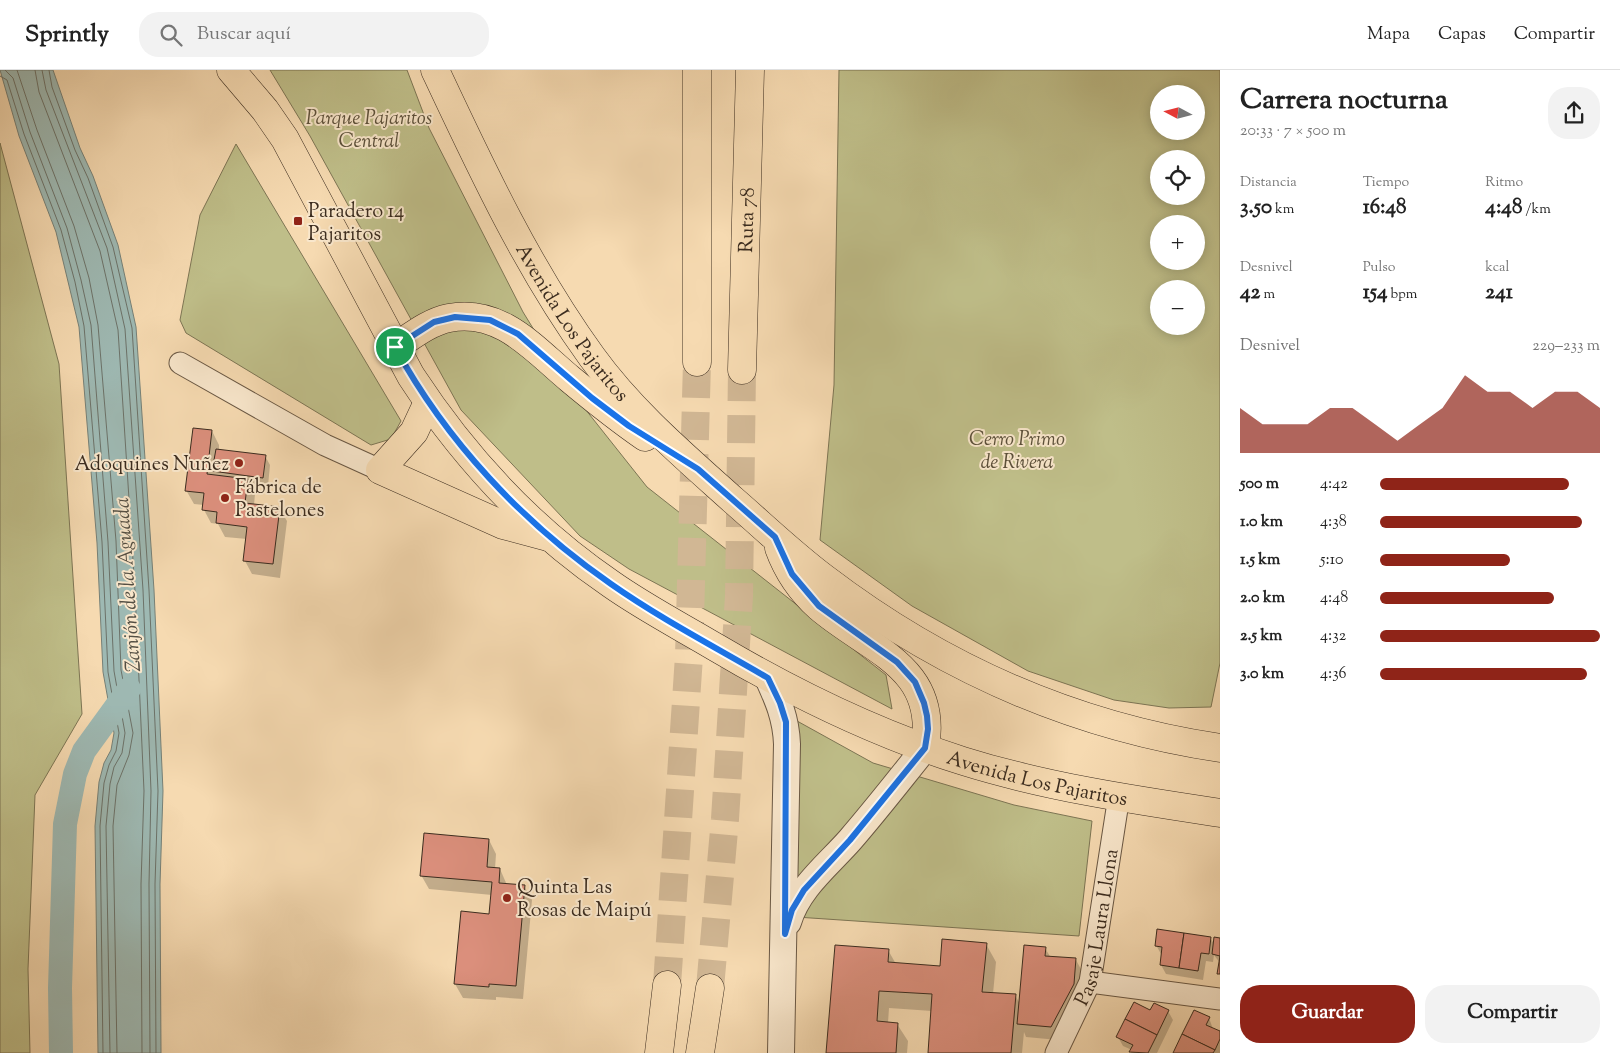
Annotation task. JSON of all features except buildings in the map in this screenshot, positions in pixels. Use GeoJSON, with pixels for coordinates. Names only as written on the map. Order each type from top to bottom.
{"type":"FeatureCollection","features":[{"type":"Feature","properties":{"kind":"main road","name":"Avenida Los Pajaritos"},"geometry":{"type":"LineString","coordinates":[[231,70],[265,110],[285,139],[395,347],[428,402],[453,435],[514,504],[552,538],[611,584],[768,678],[861,722],[925,748],[1013,776],[1220,813]]}},
{"type":"Feature","properties":{"kind":"main road","name":"Avenida Los Pajaritos"},"geometry":{"type":"LineString","coordinates":[[434,70],[506,215],[534,266],[577,336],[633,407],[698,469],[798,558],[852,598],[918,641],[975,674],[1054,708],[1097,722],[1144,735],[1220,748]]}},
{"type":"Feature","properties":{"kind":"main road"},"geometry":{"type":"LineString","coordinates":[[697,70],[697,362]]}},
{"type":"Feature","properties":{"kind":"main road","name":"Ruta 78"},"geometry":{"type":"LineString","coordinates":[[742,370],[750,70]]}},
{"type":"Feature","properties":{"kind":"main road"},"geometry":{"type":"LineString","coordinates":[[395,347],[423,329],[446,318],[464,316],[490,320],[518,334],[530,343],[573,382],[629,426],[698,469]]}},
{"type":"Feature","properties":{"kind":"main road"},"geometry":{"type":"LineString","coordinates":[[428,402],[414,432],[380,470],[503,525],[552,538]]}},
{"type":"Feature","properties":{"kind":"main road"},"geometry":{"type":"LineString","coordinates":[[775,537],[792,574],[814,601],[836,620],[897,662],[915,682],[927,716],[928,729],[925,748]]}},
{"type":"Feature","properties":{"kind":"main road"},"geometry":{"type":"LineString","coordinates":[[659,1053],[667,985]]}},
{"type":"Feature","properties":{"kind":"main road"},"geometry":{"type":"LineString","coordinates":[[700,1053],[710,988]]}},
{"type":"Feature","properties":{"kind":"street"},"geometry":{"type":"LineString","coordinates":[[180,363],[325,445],[380,470]]}},
{"type":"Feature","properties":{"kind":"street"},"geometry":{"type":"LineString","coordinates":[[768,678],[780,703],[786,722],[785,934],[781,1053]]}},
{"type":"Feature","properties":{"kind":"street"},"geometry":{"type":"LineString","coordinates":[[785,934],[792,910],[804,890],[850,840],[925,748]]}},
{"type":"Feature","properties":{"kind":"street","name":"Pasaje Laura Llona"},"geometry":{"type":"LineString","coordinates":[[1056,1053],[1090,982],[1119,796]]}},
{"type":"Feature","properties":{"kind":"street"},"geometry":{"type":"LineString","coordinates":[[1090,982],[1220,999]]}},
{"type":"Feature","properties":{"kind":"green space","name":"Parque Pajaritos Central"},"geometry":{"type":"Polygon","coordinates":[[[270,70],[407,70],[429,128],[523,312],[574,395],[647,487],[886,675],[892,709],[629,569],[580,536],[461,410],[310,136],[270,70]]]}},
{"type":"Feature","properties":{"kind":"green space","name":"Cerro Primo de Rivera"},"geometry":{"type":"Polygon","coordinates":[[[839,70],[1220,70],[1220,663],[1211,707],[1169,708],[1114,700],[1028,671],[912,606],[820,540],[834,385],[839,70]]]}},
{"type":"Feature","properties":{"kind":"green space"},"geometry":{"type":"Polygon","coordinates":[[[0,143],[59,364],[82,714],[35,795],[28,969],[30,1053],[0,1053],[0,143]]]}},
{"type":"Feature","properties":{"kind":"green space"},"geometry":{"type":"Polygon","coordinates":[[[236,144],[401,421],[391,439],[371,445],[186,333],[180,320],[200,215],[236,144]]]}},
{"type":"Feature","properties":{"kind":"green space"},"geometry":{"type":"Polygon","coordinates":[[[788,716],[873,763],[1014,805],[1092,821],[1079,936],[796,917],[788,716]]]}},
{"type":"Feature","properties":{"kind":"water","name":"Zanjón de la Aguada"},"geometry":{"type":"Polygon","coordinates":[[[0,70],[53,70],[80,148],[93,176],[118,245],[136,327],[154,590],[163,791],[160,884],[161,1053],[98,1053],[95,826],[99,782],[104,763],[111,750],[114,733],[103,672],[97,543],[79,327],[56,232],[19,136],[0,70]]]}},
{"type":"Feature","properties":{"kind":"waterway"},"geometry":{"type":"LineString","coordinates":[[61,1053],[60,988],[65,824],[75,774],[84,751],[129,689]]}},
{"type":"Feature","properties":{"kind":"tunnel"},"geometry":{"type":"LineString","coordinates":[[667,985],[689,656],[697,362]]}},
{"type":"Feature","properties":{"kind":"tunnel"},"geometry":{"type":"LineString","coordinates":[[710,988],[725,819],[739,596],[742,370]]}},
{"type":"Feature","properties":{"kind":"place","name":"Paradero 14 Pajaritos"},"geometry":{"type":"Point","coordinates":[298,221]}},
{"type":"Feature","properties":{"kind":"place","name":"Adoquines Nuñez"},"geometry":{"type":"Point","coordinates":[239,463]}},
{"type":"Feature","properties":{"kind":"place","name":"Fábrica de Pastelones"},"geometry":{"type":"Point","coordinates":[225,498]}},
{"type":"Feature","properties":{"kind":"place","name":"Quinta Las Rosas de Maipú"},"geometry":{"type":"Point","coordinates":[507,898]}},
{"type":"Feature","properties":{"kind":"route"},"geometry":{"type":"LineString","coordinates":[[464,316],[490,320],[518,334],[592,398],[629,426],[663,449],[698,469],[775,537],[782,557],[792,574],[804,591],[819,606],[897,662],[915,682],[927,716],[928,729],[925,748],[850,840],[804,890],[792,910],[785,934],[786,722],[780,703],[768,678],[657,614],[611,584],[552,538],[514,504],[453,435],[428,402],[395,347],[434,322],[446,318],[464,316]]}}]}
